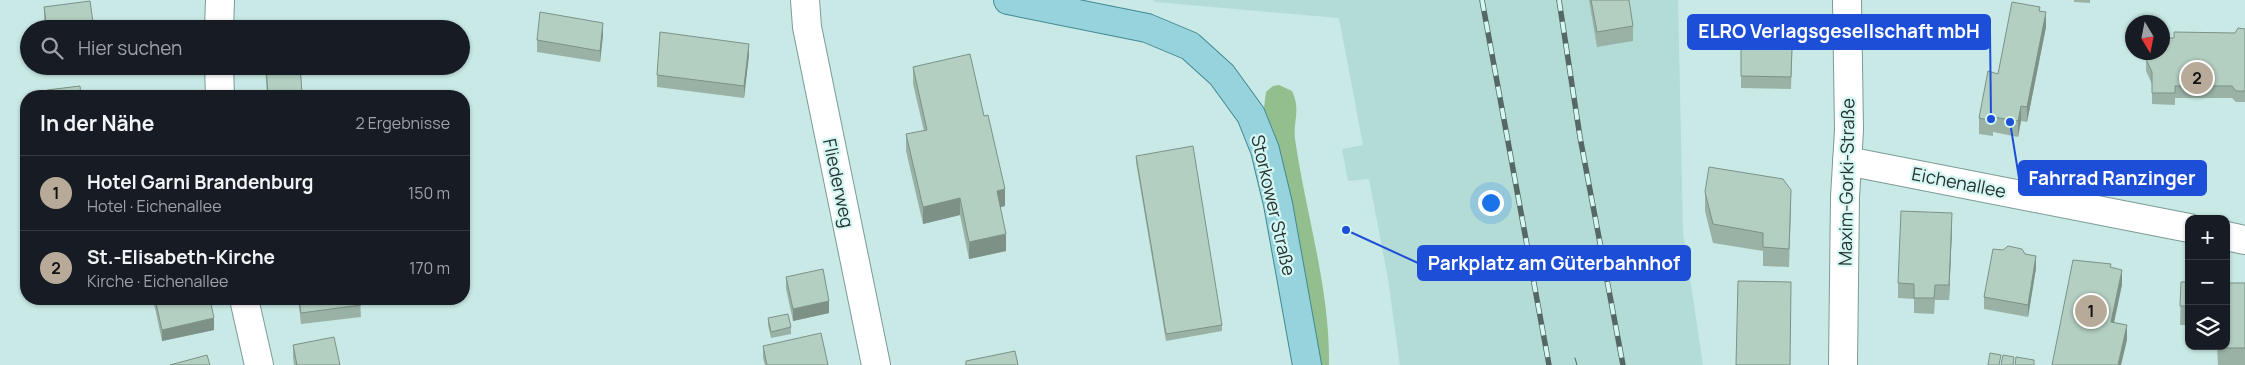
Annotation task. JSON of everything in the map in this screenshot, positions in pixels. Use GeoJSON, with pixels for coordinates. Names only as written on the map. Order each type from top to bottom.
{"type":"FeatureCollection","features":[{"type":"Feature","properties":{"kind":"main road","name":"Storkower Straße"},"geometry":{"type":"LineString","coordinates":[[1008,0],[1098,9],[1190,46],[1222,75],[1251,115],[1265,150],[1278,204],[1307,365]]}},
{"type":"Feature","properties":{"kind":"street"},"geometry":{"type":"LineString","coordinates":[[219,20],[220,0]]}},
{"type":"Feature","properties":{"kind":"street","name":"Fliederweg"},"geometry":{"type":"LineString","coordinates":[[805,0],[807,27],[876,365]]}},
{"type":"Feature","properties":{"kind":"street","name":"Maxim-Gorki-Straße"},"geometry":{"type":"LineString","coordinates":[[1843,365],[1847,162],[1847,0]]}},
{"type":"Feature","properties":{"kind":"street"},"geometry":{"type":"LineString","coordinates":[[219,75],[220,90]]}},
{"type":"Feature","properties":{"kind":"street","name":"Eichenallee"},"geometry":{"type":"LineString","coordinates":[[1847,162],[2185,227]]}},
{"type":"Feature","properties":{"kind":"street"},"geometry":{"type":"LineString","coordinates":[[2230,237],[2245,240]]}},
{"type":"Feature","properties":{"kind":"street"},"geometry":{"type":"LineString","coordinates":[[245,305],[259,365]]}},
{"type":"Feature","properties":{"kind":"shaded area"},"geometry":{"type":"Polygon","coordinates":[[[1153,0],[1678,0],[1683,232],[1703,365],[1400,365],[1388,279],[1369,179],[1348,181],[1342,149],[1363,145],[1339,18],[1155,2],[1153,0]]]}},
{"type":"Feature","properties":{"kind":"green space"},"geometry":{"type":"Polygon","coordinates":[[[1279,85],[1292,91],[1295,98],[1295,139],[1322,280],[1326,308],[1329,365],[1319,365],[1292,205],[1274,132],[1264,108],[1266,92],[1273,86],[1279,85]]]}},
{"type":"Feature","properties":{"kind":"building"},"geometry":{"type":"Polygon","coordinates":[[[1591,0],[1629,0],[1633,26],[1597,32],[1591,0]]]}},
{"type":"Feature","properties":{"kind":"building"},"geometry":{"type":"Polygon","coordinates":[[[90,1],[93,20],[46,20],[44,7],[90,1]]]}},
{"type":"Feature","properties":{"kind":"building"},"geometry":{"type":"Polygon","coordinates":[[[2012,2],[2040,7],[2039,11],[2046,12],[2027,107],[2021,106],[2018,121],[1993,117],[1993,121],[1979,118],[1988,71],[1998,74],[2012,2]]]}},
{"type":"Feature","properties":{"kind":"building"},"geometry":{"type":"Polygon","coordinates":[[[540,12],[603,23],[600,51],[537,40],[540,12]]]}},
{"type":"Feature","properties":{"kind":"building"},"geometry":{"type":"Polygon","coordinates":[[[1753,18],[1793,18],[1791,77],[1741,76],[1741,26],[1753,18]]]}},
{"type":"Feature","properties":{"kind":"building"},"geometry":{"type":"Polygon","coordinates":[[[2238,28],[2245,29],[2245,91],[2236,91],[2232,86],[2175,86],[2175,93],[2152,93],[2152,72],[2146,60],[2170,60],[2170,38],[2174,38],[2174,32],[2235,33],[2238,28]]]}},
{"type":"Feature","properties":{"kind":"building"},"geometry":{"type":"Polygon","coordinates":[[[660,32],[749,44],[744,86],[657,75],[660,32]]]}},
{"type":"Feature","properties":{"kind":"building"},"geometry":{"type":"Polygon","coordinates":[[[970,54],[984,116],[988,115],[1005,189],[997,191],[1006,234],[969,242],[960,198],[923,207],[906,134],[927,130],[913,67],[970,54]]]}},
{"type":"Feature","properties":{"kind":"building"},"geometry":{"type":"Polygon","coordinates":[[[267,75],[301,75],[302,90],[268,90],[267,75]]]}},
{"type":"Feature","properties":{"kind":"building"},"geometry":{"type":"Polygon","coordinates":[[[80,86],[80,90],[47,90],[80,86]]]}},
{"type":"Feature","properties":{"kind":"building"},"geometry":{"type":"Polygon","coordinates":[[[1193,146],[1222,325],[1166,334],[1136,156],[1193,146]]]}},
{"type":"Feature","properties":{"kind":"building"},"geometry":{"type":"Polygon","coordinates":[[[1709,167],[1783,179],[1791,190],[1789,249],[1763,247],[1763,233],[1713,224],[1705,192],[1709,167]]]}},
{"type":"Feature","properties":{"kind":"building"},"geometry":{"type":"Polygon","coordinates":[[[1901,211],[1952,213],[1949,285],[1935,285],[1934,298],[1914,298],[1914,284],[1898,283],[1901,211]]]}},
{"type":"Feature","properties":{"kind":"building"},"geometry":{"type":"Polygon","coordinates":[[[2008,246],[2022,249],[2025,254],[2036,256],[2028,305],[1984,297],[1993,249],[2003,250],[2008,246]]]}},
{"type":"Feature","properties":{"kind":"building"},"geometry":{"type":"Polygon","coordinates":[[[2073,260],[2111,264],[2110,267],[2122,270],[2111,322],[2127,325],[2118,365],[2052,365],[2073,260]]]}},
{"type":"Feature","properties":{"kind":"building"},"geometry":{"type":"Polygon","coordinates":[[[823,269],[829,301],[793,309],[786,277],[823,269]]]}},
{"type":"Feature","properties":{"kind":"building"},"geometry":{"type":"Polygon","coordinates":[[[1738,281],[1791,282],[1790,365],[1736,365],[1738,281]]]}},
{"type":"Feature","properties":{"kind":"building"},"geometry":{"type":"Polygon","coordinates":[[[2181,282],[2185,282],[2185,306],[2180,306],[2181,282]]]}},
{"type":"Feature","properties":{"kind":"building"},"geometry":{"type":"Polygon","coordinates":[[[2230,283],[2245,283],[2245,348],[2230,348],[2230,283]]]}},
{"type":"Feature","properties":{"kind":"building"},"geometry":{"type":"Polygon","coordinates":[[[156,305],[211,305],[214,318],[162,330],[156,305]]]}},
{"type":"Feature","properties":{"kind":"building"},"geometry":{"type":"Polygon","coordinates":[[[300,305],[361,305],[301,313],[300,305]]]}},
{"type":"Feature","properties":{"kind":"building"},"geometry":{"type":"Polygon","coordinates":[[[788,314],[791,327],[771,332],[768,318],[788,314]]]}},
{"type":"Feature","properties":{"kind":"building"},"geometry":{"type":"Polygon","coordinates":[[[821,333],[828,365],[767,365],[763,346],[821,333]]]}},
{"type":"Feature","properties":{"kind":"building"},"geometry":{"type":"Polygon","coordinates":[[[334,337],[340,365],[297,365],[293,345],[334,337]]]}},
{"type":"Feature","properties":{"kind":"building"},"geometry":{"type":"Polygon","coordinates":[[[1015,351],[1018,365],[966,365],[966,361],[1015,351]]]}},
{"type":"Feature","properties":{"kind":"building"},"geometry":{"type":"Polygon","coordinates":[[[1990,353],[2001,355],[1999,365],[1988,365],[1990,353]]]}},
{"type":"Feature","properties":{"kind":"building"},"geometry":{"type":"Polygon","coordinates":[[[207,355],[210,365],[170,365],[207,355]]]}},
{"type":"Feature","properties":{"kind":"building"},"geometry":{"type":"Polygon","coordinates":[[[2003,355],[2014,357],[2013,365],[2001,365],[2003,355]]]}},
{"type":"Feature","properties":{"kind":"building"},"geometry":{"type":"Polygon","coordinates":[[[2016,357],[2034,360],[2034,365],[2015,365],[2016,357]]]}},
{"type":"Feature","properties":{"kind":"tram line"},"geometry":{"type":"LineString","coordinates":[[1575,358],[1577,365]]}},
{"type":"Feature","properties":{"kind":"railway"},"geometry":{"type":"LineString","coordinates":[[1482,0],[1549,365]]}},
{"type":"Feature","properties":{"kind":"railway"},"geometry":{"type":"LineString","coordinates":[[1559,0],[1580,137],[1623,365]]}},
{"type":"Feature","properties":{"kind":"place","name":"St.-Elisabeth-Kirche"},"geometry":{"type":"Point","coordinates":[2197,78]}},
{"type":"Feature","properties":{"kind":"place","name":"ELRO Verlagsgesellschaft mbH"},"geometry":{"type":"Point","coordinates":[1991,119]}},
{"type":"Feature","properties":{"kind":"place","name":"Fahrrad Ranzinger"},"geometry":{"type":"Point","coordinates":[2010,122]}},
{"type":"Feature","properties":{"kind":"place","name":"Parkplatz am Güterbahnhof"},"geometry":{"type":"Point","coordinates":[1346,230]}},
{"type":"Feature","properties":{"kind":"place","name":"Hotel Garni Brandenburg"},"geometry":{"type":"Point","coordinates":[2091,311]}}]}
